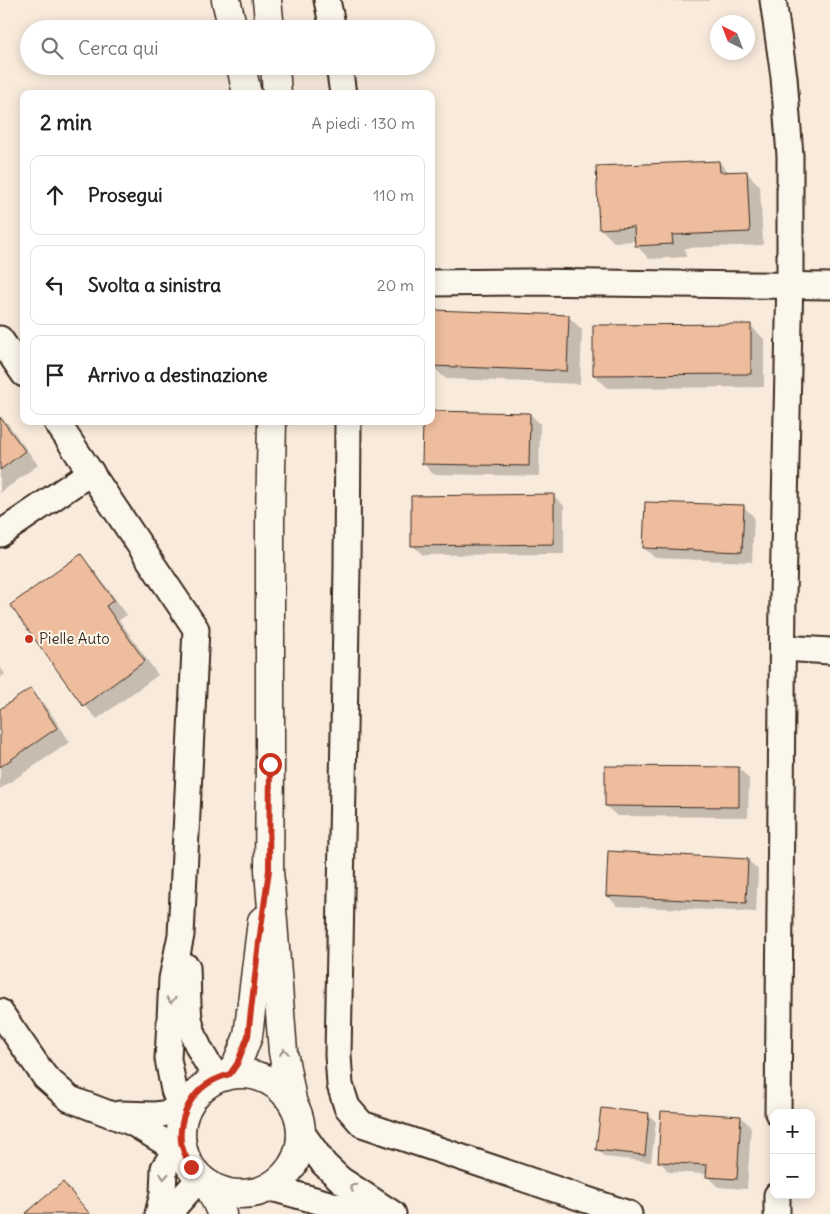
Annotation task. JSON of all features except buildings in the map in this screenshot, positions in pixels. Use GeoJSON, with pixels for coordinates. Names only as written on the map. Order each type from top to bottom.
{"type":"FeatureCollection","features":[{"type":"Feature","properties":{"kind":"main road"},"geometry":{"type":"LineString","coordinates":[[226,0],[231,20]]}},
{"type":"Feature","properties":{"kind":"main road"},"geometry":{"type":"LineString","coordinates":[[267,0],[269,20]]}},
{"type":"Feature","properties":{"kind":"main road"},"geometry":{"type":"LineString","coordinates":[[243,75],[246,90]]}},
{"type":"Feature","properties":{"kind":"main road"},"geometry":{"type":"LineString","coordinates":[[276,75],[277,90]]}},
{"type":"Feature","properties":{"kind":"main road"},"geometry":{"type":"LineString","coordinates":[[204,1181],[222,1191],[238,1194],[253,1193],[268,1187],[282,1178],[293,1165],[300,1150],[302,1133],[299,1116],[292,1100],[283,1052],[269,870],[272,425]]}},
{"type":"Feature","properties":{"kind":"main road"},"geometry":{"type":"LineString","coordinates":[[222,1214],[204,1181],[191,1167],[182,1131],[201,1088],[224,1076],[237,1064],[248,1036],[269,870]]}},
{"type":"Feature","properties":{"kind":"main road"},"geometry":{"type":"LineString","coordinates":[[224,1076],[248,1074],[265,1078],[280,1087],[292,1100]]}},
{"type":"Feature","properties":{"kind":"main road"},"geometry":{"type":"LineString","coordinates":[[262,1214],[268,1187]]}},
{"type":"Feature","properties":{"kind":"street"},"geometry":{"type":"LineString","coordinates":[[327,0],[331,20]]}},
{"type":"Feature","properties":{"kind":"street"},"geometry":{"type":"LineString","coordinates":[[773,0],[784,77],[790,156],[790,286],[783,648],[778,1109]]}},
{"type":"Feature","properties":{"kind":"street"},"geometry":{"type":"LineString","coordinates":[[340,75],[342,90]]}},
{"type":"Feature","properties":{"kind":"street"},"geometry":{"type":"LineString","coordinates":[[435,283],[527,282],[830,286]]}},
{"type":"Feature","properties":{"kind":"street"},"geometry":{"type":"LineString","coordinates":[[0,339],[20,368]]}},
{"type":"Feature","properties":{"kind":"street"},"geometry":{"type":"LineString","coordinates":[[59,425],[196,629],[181,935],[172,979],[168,1059],[182,1131],[164,1168],[163,1194],[158,1214]]}},
{"type":"Feature","properties":{"kind":"street"},"geometry":{"type":"LineString","coordinates":[[348,425],[338,1054],[340,1085],[347,1107],[362,1124],[629,1214]]}},
{"type":"Feature","properties":{"kind":"street"},"geometry":{"type":"LineString","coordinates":[[0,534],[91,472]]}},
{"type":"Feature","properties":{"kind":"street"},"geometry":{"type":"LineString","coordinates":[[783,648],[830,651]]}},
{"type":"Feature","properties":{"kind":"street"},"geometry":{"type":"LineString","coordinates":[[181,935],[187,966],[189,1018],[197,1046],[208,1065],[224,1076]]}},
{"type":"Feature","properties":{"kind":"street"},"geometry":{"type":"LineString","coordinates":[[0,1012],[46,1077],[70,1099],[133,1122],[182,1131]]}},
{"type":"Feature","properties":{"kind":"street"},"geometry":{"type":"LineString","coordinates":[[110,1113],[154,1115],[175,1112],[182,1131]]}},
{"type":"Feature","properties":{"kind":"street"},"geometry":{"type":"LineString","coordinates":[[302,1133],[324,1164],[341,1180],[394,1214]]}},
{"type":"Feature","properties":{"kind":"street"},"geometry":{"type":"LineString","coordinates":[[172,1214],[175,1206],[204,1181]]}},
{"type":"Feature","properties":{"kind":"street"},"geometry":{"type":"LineString","coordinates":[[268,1187],[365,1214]]}},
{"type":"Feature","properties":{"kind":"street"},"geometry":{"type":"LineString","coordinates":[[777,1199],[777,1214]]}},
{"type":"Feature","properties":{"kind":"place","name":"Pielle Auto"},"geometry":{"type":"Point","coordinates":[29,639]}},
{"type":"Feature","properties":{"kind":"route"},"geometry":{"type":"LineString","coordinates":[[191,1167],[184,1154],[181,1142],[181,1127],[184,1114],[189,1103],[201,1088],[218,1078],[230,1074],[237,1064],[248,1036],[269,870],[270,764]]}}]}
